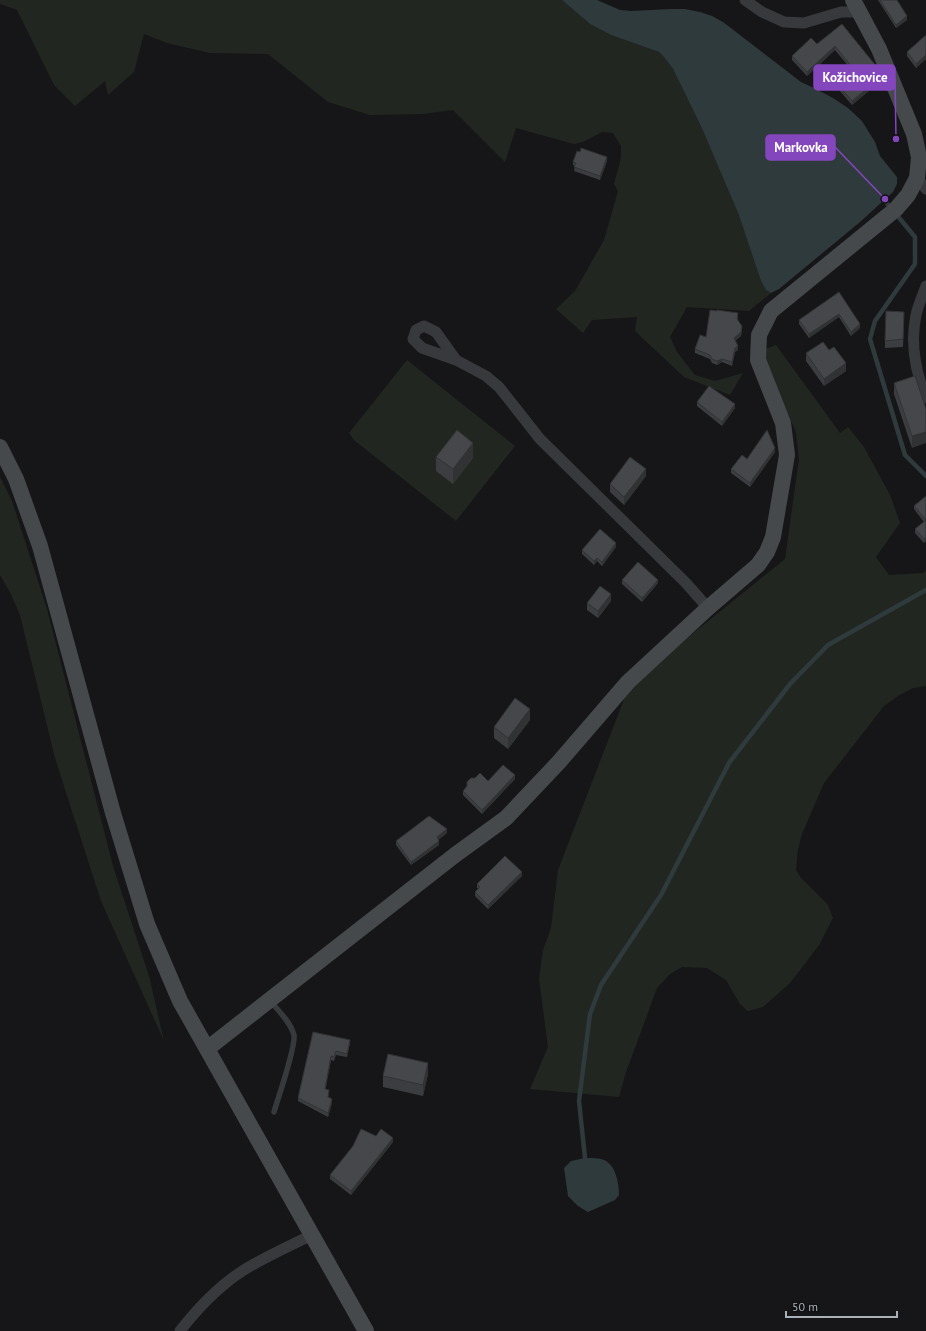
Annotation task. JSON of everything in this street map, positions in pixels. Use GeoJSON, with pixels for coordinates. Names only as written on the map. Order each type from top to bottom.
{"type":"FeatureCollection","features":[{"type":"Feature","properties":{"kind":"street"},"geometry":{"type":"LineString","coordinates":[[207,1049],[455,855],[506,818],[559,762],[628,682],[708,608],[758,565],[767,552],[774,537],[787,455],[783,423],[758,360],[759,335],[771,311],[896,210],[908,195],[922,183],[919,157],[914,134],[879,49],[856,6],[804,23],[784,22],[762,12],[745,0]]}},
{"type":"Feature","properties":{"kind":"street"},"geometry":{"type":"LineString","coordinates":[[926,286],[916,316],[914,334],[915,364],[926,398]]}},
{"type":"Feature","properties":{"kind":"street"},"geometry":{"type":"LineString","coordinates":[[456,360],[486,376],[499,387],[540,439],[686,583],[708,608]]}},
{"type":"Feature","properties":{"kind":"street"},"geometry":{"type":"LineString","coordinates":[[0,447],[16,479],[40,546],[113,813],[147,924],[180,1001],[366,1331]]}},
{"type":"Feature","properties":{"kind":"street"},"geometry":{"type":"LineString","coordinates":[[180,1331],[196,1310],[219,1288],[254,1263],[312,1235]]}},
{"type":"Feature","properties":{"kind":"lane"},"geometry":{"type":"LineString","coordinates":[[270,1000],[290,1026],[294,1037],[291,1054],[274,1112]]}},
{"type":"Feature","properties":{"kind":"shaded area"},"geometry":{"type":"Polygon","coordinates":[[[0,0],[562,0],[590,24],[611,35],[659,52],[675,72],[683,88],[718,163],[740,215],[761,281],[766,290],[771,293],[749,311],[687,307],[670,337],[677,352],[695,375],[715,381],[743,373],[730,395],[684,377],[635,331],[637,317],[592,320],[583,333],[556,309],[575,291],[604,240],[618,191],[614,184],[621,158],[621,146],[613,133],[602,132],[583,142],[574,144],[516,128],[505,162],[453,110],[422,114],[370,115],[328,102],[268,54],[210,53],[167,43],[144,34],[134,72],[108,95],[105,81],[75,106],[54,85],[17,10],[0,4],[0,0]]]}},
{"type":"Feature","properties":{"kind":"shaded area"},"geometry":{"type":"Polygon","coordinates":[[[562,0],[597,0],[620,10],[631,11],[685,9],[712,16],[723,22],[801,82],[833,98],[848,108],[862,121],[875,142],[880,156],[897,177],[897,184],[893,192],[860,222],[779,289],[771,293],[766,290],[761,281],[739,215],[704,133],[673,69],[659,52],[611,35],[590,24],[562,0]]]}},
{"type":"Feature","properties":{"kind":"shaded area"},"geometry":{"type":"Polygon","coordinates":[[[776,345],[840,433],[848,427],[864,447],[890,495],[900,523],[876,557],[889,575],[923,573],[926,571],[926,686],[913,688],[884,706],[824,783],[802,834],[798,849],[796,870],[801,878],[828,905],[833,918],[819,945],[790,983],[763,1007],[748,1011],[740,1004],[726,980],[707,968],[682,967],[670,974],[657,988],[625,1075],[619,1097],[530,1089],[548,1047],[539,979],[543,950],[551,928],[558,870],[630,684],[785,559],[799,459],[796,432],[760,351],[776,345]]]}},
{"type":"Feature","properties":{"kind":"shaded area"},"geometry":{"type":"Polygon","coordinates":[[[407,360],[515,446],[456,521],[354,440],[349,433],[407,360]]]}},
{"type":"Feature","properties":{"kind":"shaded area"},"geometry":{"type":"Polygon","coordinates":[[[0,477],[12,501],[47,609],[113,866],[149,976],[164,1041],[101,901],[55,758],[20,615],[11,594],[0,575],[0,477]]]}},
{"type":"Feature","properties":{"kind":"shaded area"},"geometry":{"type":"Polygon","coordinates":[[[585,1158],[595,1158],[608,1162],[616,1175],[619,1191],[619,1195],[615,1200],[588,1212],[578,1206],[568,1196],[564,1168],[571,1161],[585,1158]]]}},
{"type":"Feature","properties":{"kind":"building"},"geometry":{"type":"Polygon","coordinates":[[[880,0],[897,0],[907,16],[896,25],[880,0]]]}},
{"type":"Feature","properties":{"kind":"building"},"geometry":{"type":"Polygon","coordinates":[[[842,24],[879,69],[882,76],[852,101],[839,86],[856,72],[835,46],[807,72],[792,56],[811,38],[817,44],[842,24]]]}},
{"type":"Feature","properties":{"kind":"building"},"geometry":{"type":"Polygon","coordinates":[[[926,35],[926,55],[916,64],[907,52],[926,35]]]}},
{"type":"Feature","properties":{"kind":"building"},"geometry":{"type":"Polygon","coordinates":[[[581,148],[607,157],[600,176],[574,167],[576,163],[573,162],[577,151],[580,152],[581,148]]]}},
{"type":"Feature","properties":{"kind":"building"},"geometry":{"type":"Polygon","coordinates":[[[839,292],[860,324],[851,332],[839,314],[809,334],[799,320],[839,292]]]}},
{"type":"Feature","properties":{"kind":"building"},"geometry":{"type":"Polygon","coordinates":[[[710,310],[738,313],[737,319],[742,326],[741,332],[734,338],[738,346],[735,348],[732,362],[722,359],[717,361],[712,359],[710,355],[695,349],[700,335],[706,337],[710,310]]]}},
{"type":"Feature","properties":{"kind":"building"},"geometry":{"type":"Polygon","coordinates":[[[886,311],[904,312],[903,339],[885,341],[886,311]]]}},
{"type":"Feature","properties":{"kind":"building"},"geometry":{"type":"Polygon","coordinates":[[[823,342],[829,350],[834,347],[846,363],[824,379],[806,353],[823,342]]]}},
{"type":"Feature","properties":{"kind":"building"},"geometry":{"type":"Polygon","coordinates":[[[915,376],[926,409],[926,432],[912,436],[894,383],[915,376]]]}},
{"type":"Feature","properties":{"kind":"building"},"geometry":{"type":"Polygon","coordinates":[[[709,386],[735,404],[722,422],[697,402],[709,386]]]}},
{"type":"Feature","properties":{"kind":"building"},"geometry":{"type":"Polygon","coordinates":[[[457,430],[473,443],[453,469],[436,457],[457,430]]]}},
{"type":"Feature","properties":{"kind":"building"},"geometry":{"type":"Polygon","coordinates":[[[767,430],[775,448],[750,483],[731,469],[742,455],[747,459],[767,430]]]}},
{"type":"Feature","properties":{"kind":"building"},"geometry":{"type":"Polygon","coordinates":[[[630,457],[646,469],[624,497],[610,484],[630,457]]]}},
{"type":"Feature","properties":{"kind":"building"},"geometry":{"type":"Polygon","coordinates":[[[926,496],[926,520],[914,506],[926,496]]]}},
{"type":"Feature","properties":{"kind":"building"},"geometry":{"type":"Polygon","coordinates":[[[926,520],[926,538],[924,539],[915,529],[926,520]]]}},
{"type":"Feature","properties":{"kind":"building"},"geometry":{"type":"Polygon","coordinates":[[[600,529],[616,543],[602,562],[597,558],[594,561],[582,550],[600,529]]]}},
{"type":"Feature","properties":{"kind":"building"},"geometry":{"type":"Polygon","coordinates":[[[638,562],[658,580],[642,598],[622,580],[638,562]]]}},
{"type":"Feature","properties":{"kind":"building"},"geometry":{"type":"Polygon","coordinates":[[[600,586],[611,594],[598,611],[587,603],[600,586]]]}},
{"type":"Feature","properties":{"kind":"building"},"geometry":{"type":"Polygon","coordinates":[[[515,698],[530,709],[508,738],[494,727],[515,698]]]}},
{"type":"Feature","properties":{"kind":"building"},"geometry":{"type":"Polygon","coordinates":[[[503,765],[515,775],[482,810],[463,791],[467,786],[467,782],[471,778],[475,778],[480,773],[488,781],[503,765]]]}},
{"type":"Feature","properties":{"kind":"building"},"geometry":{"type":"Polygon","coordinates":[[[429,816],[447,829],[437,837],[439,841],[411,862],[396,841],[429,816]]]}},
{"type":"Feature","properties":{"kind":"building"},"geometry":{"type":"Polygon","coordinates":[[[505,856],[522,872],[488,905],[475,892],[480,887],[477,884],[505,856]]]}},
{"type":"Feature","properties":{"kind":"building"},"geometry":{"type":"Polygon","coordinates":[[[313,1032],[350,1040],[347,1054],[336,1051],[334,1057],[331,1056],[325,1089],[329,1090],[328,1097],[332,1099],[328,1113],[298,1098],[313,1032]]]}},
{"type":"Feature","properties":{"kind":"building"},"geometry":{"type":"Polygon","coordinates":[[[388,1054],[428,1063],[423,1085],[383,1076],[388,1054]]]}},
{"type":"Feature","properties":{"kind":"building"},"geometry":{"type":"Polygon","coordinates":[[[361,1129],[376,1136],[381,1129],[393,1138],[351,1191],[330,1175],[353,1146],[361,1129]]]}},
{"type":"Feature","properties":{"kind":"waterway"},"geometry":{"type":"LineString","coordinates":[[881,196],[915,237],[915,264],[875,321],[870,339],[905,455],[926,476]]}},
{"type":"Feature","properties":{"kind":"waterway"},"geometry":{"type":"LineString","coordinates":[[585,1158],[579,1101],[590,1014],[601,985],[661,895],[729,763],[790,684],[828,645],[926,590]]}},
{"type":"Feature","properties":{"kind":"place","name":"Kožichovice"},"geometry":{"type":"Point","coordinates":[896,139]}},
{"type":"Feature","properties":{"kind":"place","name":"Markovka"},"geometry":{"type":"Point","coordinates":[885,199]}}]}
